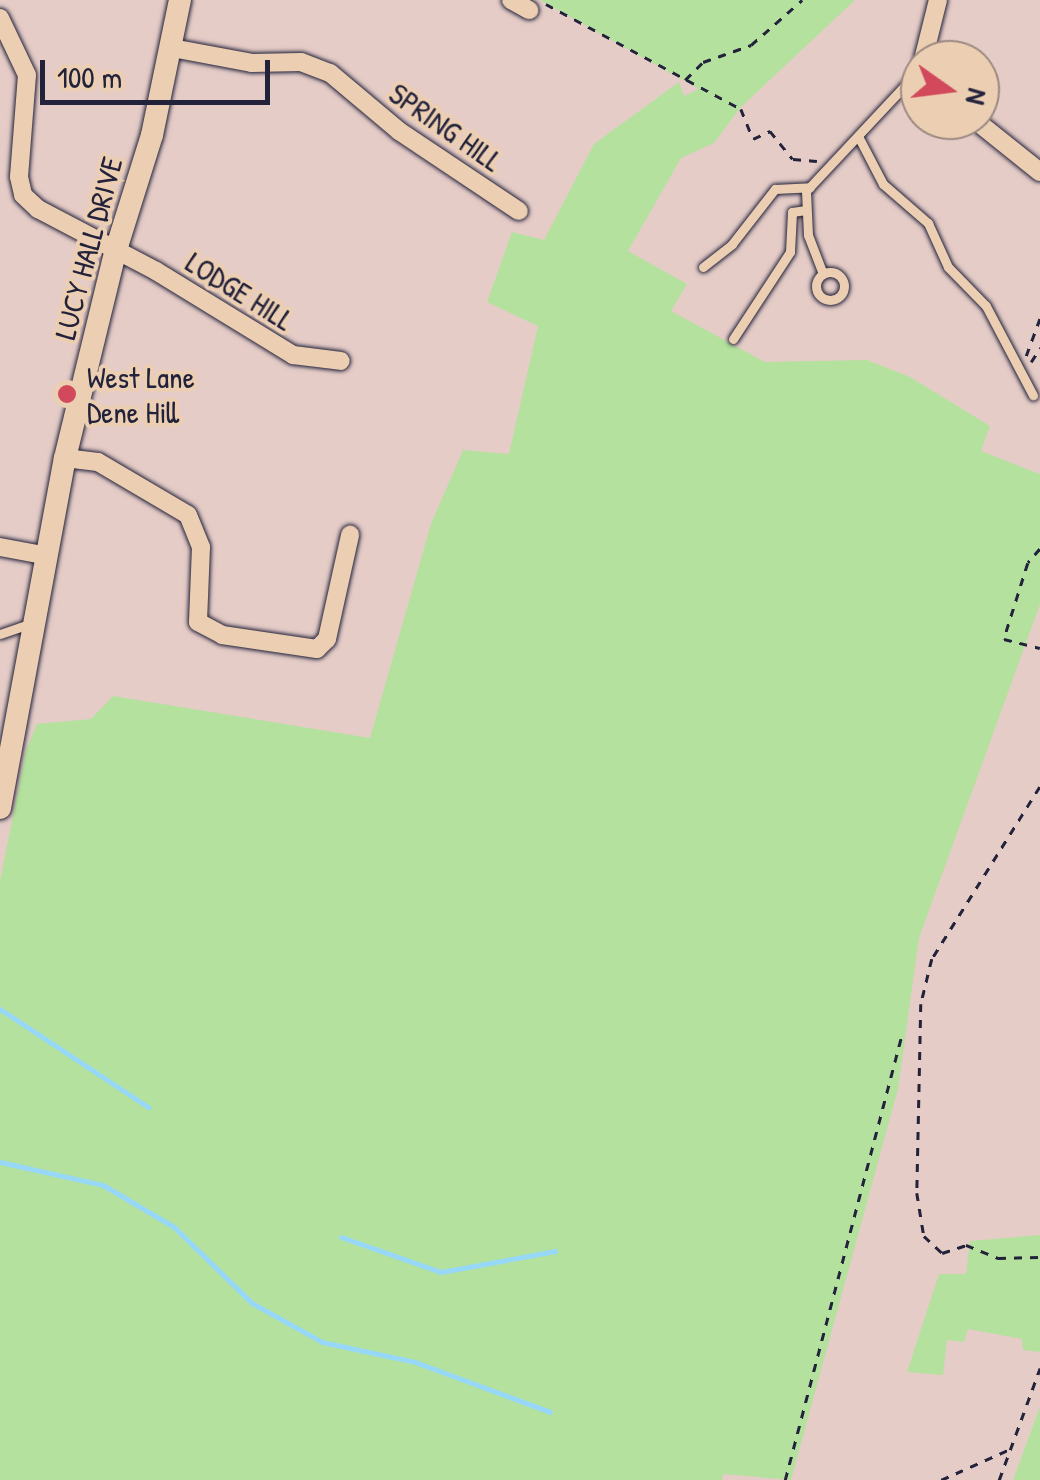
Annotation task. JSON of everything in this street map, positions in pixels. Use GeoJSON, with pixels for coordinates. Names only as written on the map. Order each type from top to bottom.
{"type":"FeatureCollection","features":[{"type":"Feature","properties":{"kind":"street","name":"LUCY HALL DRIVE"},"geometry":{"type":"LineString","coordinates":[[0,808],[38,622],[65,458],[115,252],[172,48],[180,0]]}},
{"type":"Feature","properties":{"kind":"street"},"geometry":{"type":"LineString","coordinates":[[511,0],[529,10]]}},
{"type":"Feature","properties":{"kind":"street"},"geometry":{"type":"LineString","coordinates":[[928,40],[938,0]]}},
{"type":"Feature","properties":{"kind":"street","name":"LODGE HILL"},"geometry":{"type":"LineString","coordinates":[[0,18],[28,74],[23,195],[55,222],[115,252],[293,356],[341,361]]}},
{"type":"Feature","properties":{"kind":"street","name":"SPRING HILL"},"geometry":{"type":"LineString","coordinates":[[172,48],[252,64],[300,62],[330,73],[399,131],[519,211]]}},
{"type":"Feature","properties":{"kind":"street"},"geometry":{"type":"LineString","coordinates":[[999,140],[1040,172]]}},
{"type":"Feature","properties":{"kind":"street"},"geometry":{"type":"LineString","coordinates":[[65,458],[98,462],[188,516],[201,547],[198,622],[222,636],[317,649],[327,639],[350,535]]}},
{"type":"Feature","properties":{"kind":"street"},"geometry":{"type":"LineString","coordinates":[[0,547],[48,556]]}},
{"type":"Feature","properties":{"kind":"lane"},"geometry":{"type":"LineString","coordinates":[[823,274],[806,210],[810,187],[900,91]]}},
{"type":"Feature","properties":{"kind":"lane"},"geometry":{"type":"LineString","coordinates":[[858,136],[883,184],[928,223],[948,267],[986,306],[1033,395]]}},
{"type":"Feature","properties":{"kind":"lane"},"geometry":{"type":"LineString","coordinates":[[703,267],[732,244],[774,189],[810,187]]}},
{"type":"Feature","properties":{"kind":"lane"},"geometry":{"type":"LineString","coordinates":[[732,339],[790,252],[792,212],[806,210]]}},
{"type":"Feature","properties":{"kind":"lane"},"geometry":{"type":"LineString","coordinates":[[0,634],[20,622],[38,622]]}},
{"type":"Feature","properties":{"kind":"path"},"geometry":{"type":"LineString","coordinates":[[684,81],[703,62],[751,45],[802,0]]}},
{"type":"Feature","properties":{"kind":"path"},"geometry":{"type":"LineString","coordinates":[[529,10],[542,1],[741,109],[753,139],[770,131],[793,159],[836,162]]}},
{"type":"Feature","properties":{"kind":"path"},"geometry":{"type":"LineString","coordinates":[[1040,318],[1026,340],[1026,362],[1040,348]]}},
{"type":"Feature","properties":{"kind":"path"},"geometry":{"type":"LineString","coordinates":[[1040,549],[1028,563],[1004,639],[1040,648]]}},
{"type":"Feature","properties":{"kind":"path"},"geometry":{"type":"LineString","coordinates":[[1040,787],[932,959],[921,1004],[918,1193],[924,1236],[942,1252],[966,1245],[998,1258],[1040,1257]]}},
{"type":"Feature","properties":{"kind":"path"},"geometry":{"type":"LineString","coordinates":[[785,1480],[902,1036]]}},
{"type":"Feature","properties":{"kind":"path"},"geometry":{"type":"LineString","coordinates":[[999,1480],[1040,1368]]}},
{"type":"Feature","properties":{"kind":"path"},"geometry":{"type":"LineString","coordinates":[[942,1480],[1010,1449]]}},
{"type":"Feature","properties":{"kind":"green space"},"geometry":{"type":"Polygon","coordinates":[[[540,0],[855,0],[740,108],[714,143],[681,158],[628,251],[687,284],[671,311],[765,362],[867,360],[910,377],[990,426],[981,451],[1040,474],[1040,604],[919,938],[898,1089],[791,1480],[723,1474],[722,1480],[0,1480],[0,881],[26,750],[37,724],[91,719],[113,696],[370,738],[431,524],[463,450],[509,454],[538,326],[487,302],[512,232],[544,240],[594,144],[679,82],[684,96],[699,89],[540,0]]]}},
{"type":"Feature","properties":{"kind":"green space"},"geometry":{"type":"Polygon","coordinates":[[[1040,1235],[1040,1352],[1023,1350],[1022,1339],[968,1329],[964,1342],[947,1340],[943,1375],[907,1372],[939,1274],[966,1274],[970,1241],[1040,1235]]]}},
{"type":"Feature","properties":{"kind":"green space"},"geometry":{"type":"Polygon","coordinates":[[[1040,1407],[1040,1480],[1013,1480],[1040,1407]]]}},
{"type":"Feature","properties":{"kind":"waterway"},"geometry":{"type":"LineString","coordinates":[[0,1009],[148,1107]]}},
{"type":"Feature","properties":{"kind":"waterway"},"geometry":{"type":"LineString","coordinates":[[0,1162],[103,1185],[174,1227],[252,1303],[322,1342],[415,1362],[550,1412]]}},
{"type":"Feature","properties":{"kind":"waterway"},"geometry":{"type":"LineString","coordinates":[[341,1237],[441,1272],[555,1251]]}},
{"type":"Feature","properties":{"kind":"place","name":"West Lane Dene Hill"},"geometry":{"type":"Point","coordinates":[67,394]}}]}
